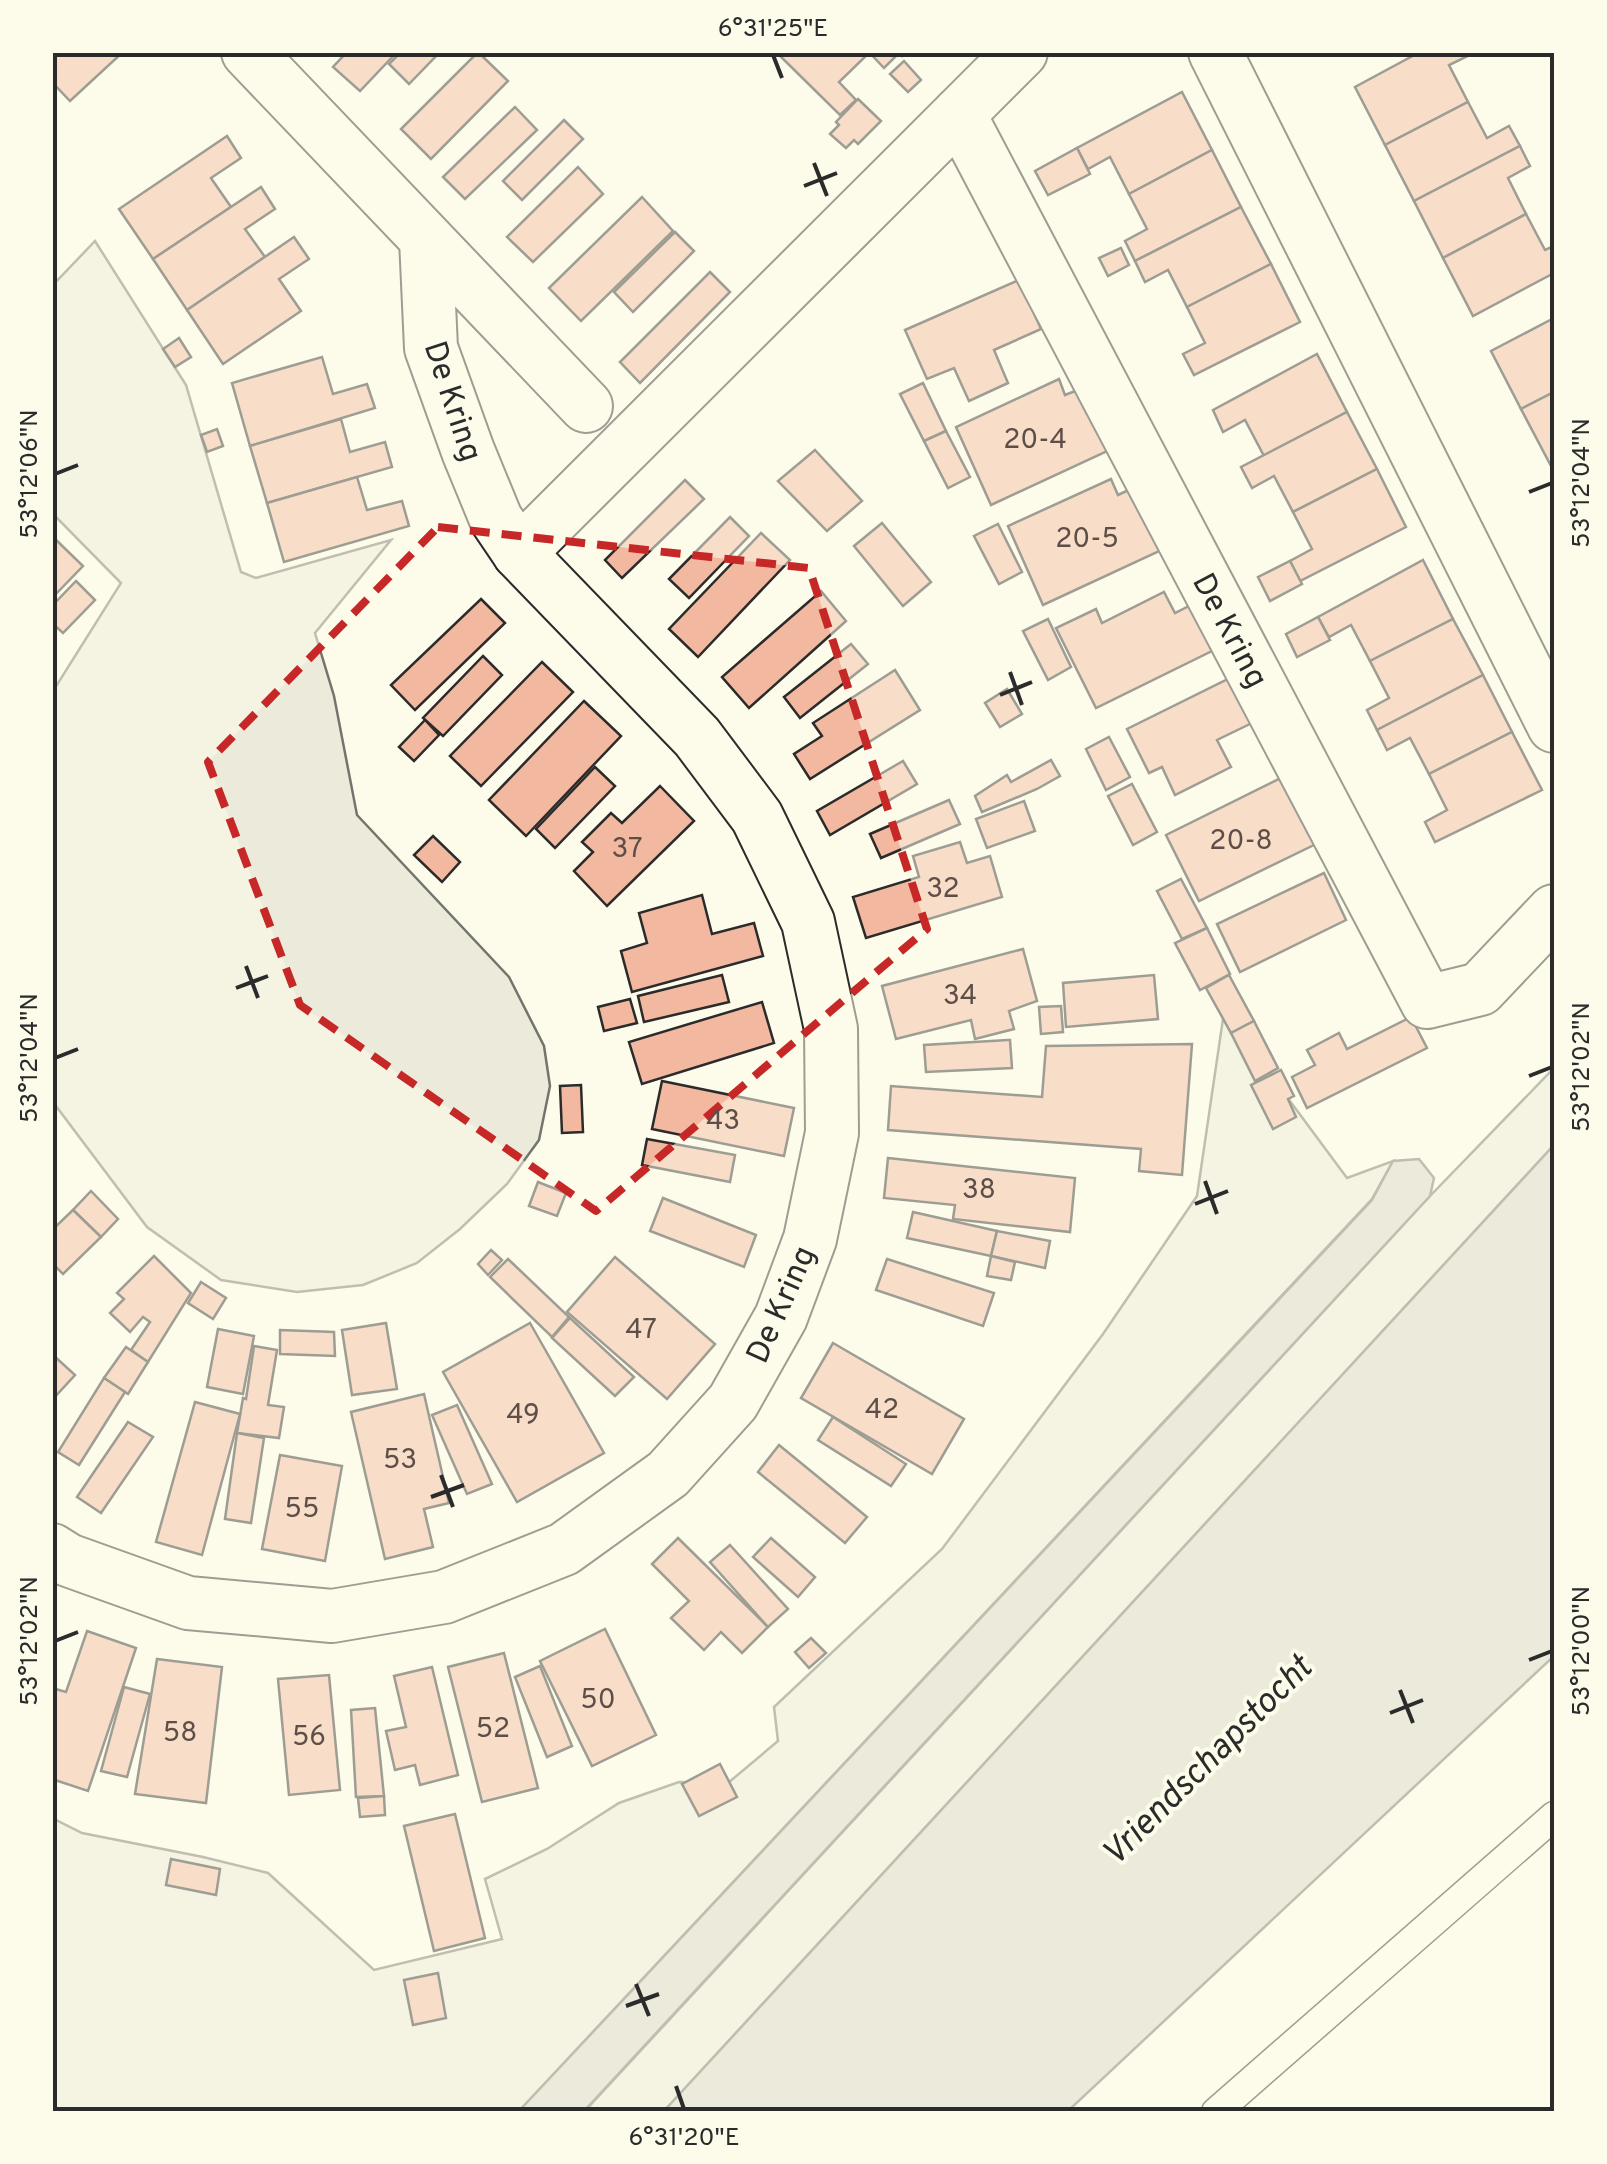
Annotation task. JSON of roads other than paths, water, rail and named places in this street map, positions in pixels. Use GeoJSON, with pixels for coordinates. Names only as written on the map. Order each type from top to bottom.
{"type":"FeatureCollection","features":[{"type":"Feature","properties":{"kind":"street","name":"De Kring"},"geometry":{"type":"LineString","coordinates":[[248,52],[586,406]]}},
{"type":"Feature","properties":{"kind":"street"},"geometry":{"type":"LineString","coordinates":[[519,552],[1021,52]]}},
{"type":"Feature","properties":{"kind":"street"},"geometry":{"type":"LineString","coordinates":[[1215,52],[1554,726]]}},
{"type":"Feature","properties":{"kind":"street","name":"De Kring"},"geometry":{"type":"LineString","coordinates":[[959,114],[1427,1002],[1480,989],[1554,911]]}},
{"type":"Feature","properties":{"kind":"street","name":"De Kring"},"geometry":{"type":"LineString","coordinates":[[52,1550],[68,1560],[188,1603],[332,1616],[444,1597],[564,1549],[668,1474],[733,1402],[781,1317],[810,1238],[832,1133],[831,1029],[808,922],[757,818],[698,738],[519,552],[496,520],[430,348],[426,239]]}},
{"type":"Feature","properties":{"kind":"lane"},"geometry":{"type":"LineString","coordinates":[[1216,2112],[1554,1816]]}},
{"type":"Feature","properties":{"kind":"water","name":"Vriendschapstocht"},"geometry":{"type":"Polygon","coordinates":[[[1554,1145],[1554,1656],[1068,2111],[664,2111],[1554,1145]]]}},
{"type":"Feature","properties":{"kind":"water"},"geometry":{"type":"Polygon","coordinates":[[[1419,1159],[1434,1178],[1430,1196],[584,2111],[519,2111],[1372,1200],[1393,1161],[1419,1159]]]}}]}
